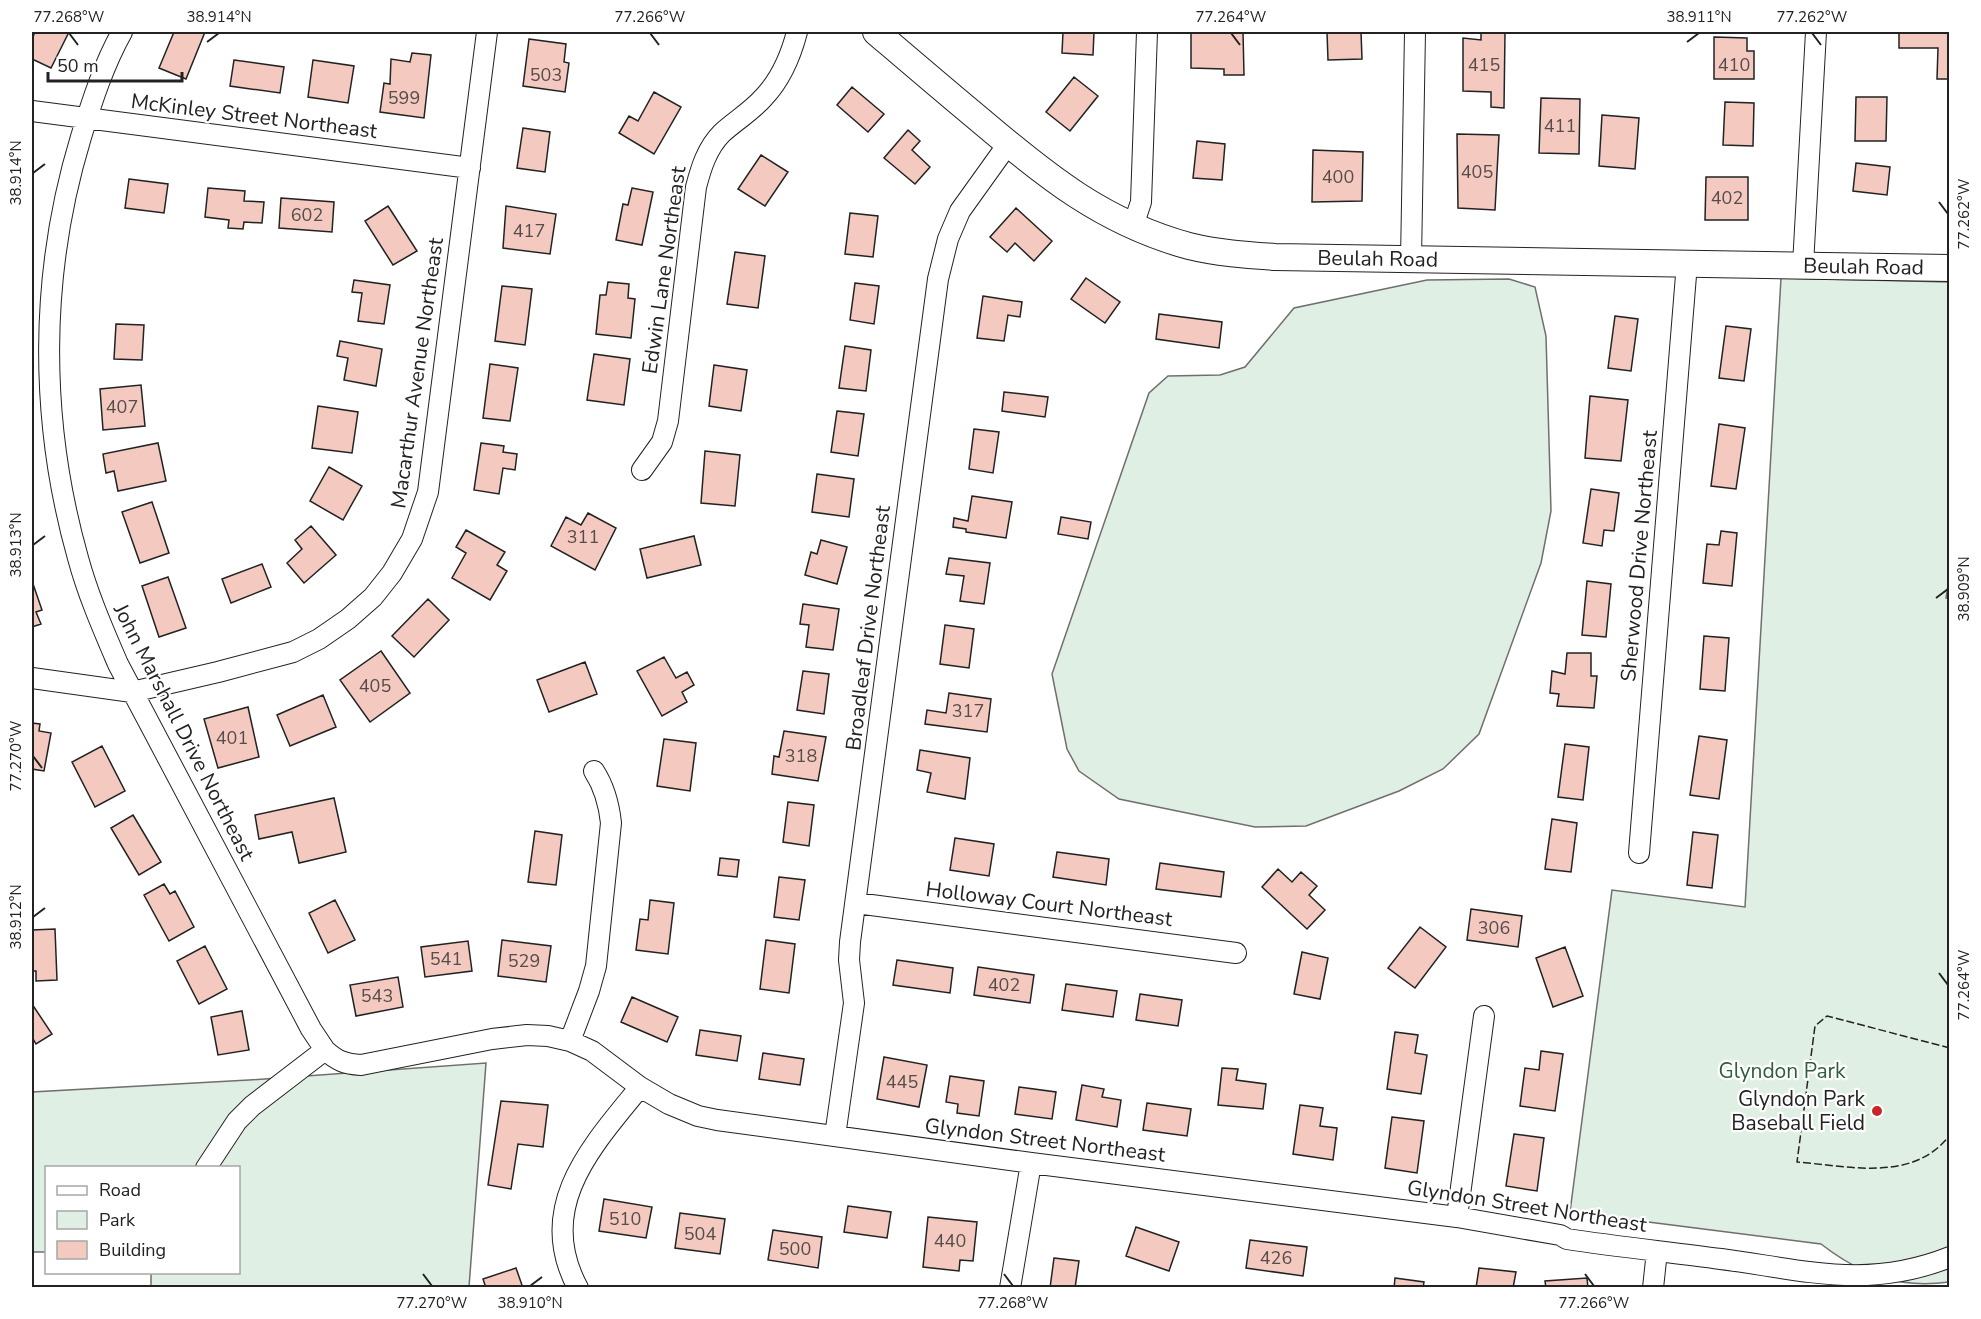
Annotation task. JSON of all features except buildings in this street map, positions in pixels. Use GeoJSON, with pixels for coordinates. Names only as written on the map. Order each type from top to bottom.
{"type":"FeatureCollection","features":[{"type":"Feature","properties":{"kind":"main road","name":"Beulah Road"},"geometry":{"type":"LineString","coordinates":[[876,32],[1008,144],[1091,206],[1168,240],[1219,252],[1275,257],[1411,260],[1950,268]]}},
{"type":"Feature","properties":{"kind":"street","name":"John Marshall Drive Northeast"},"geometry":{"type":"LineString","coordinates":[[123,32],[100,82],[73,165],[65,198],[52,278],[48,337],[49,394],[54,450],[64,506],[78,560],[97,614],[132,692],[310,1029],[325,1050]]}},
{"type":"Feature","properties":{"kind":"street","name":"Macarthur Avenue Northeast"},"geometry":{"type":"LineString","coordinates":[[32,678],[132,692],[293,652],[319,639],[348,619],[373,597],[392,573],[412,539],[428,492],[487,32]]}},
{"type":"Feature","properties":{"kind":"street","name":"Edwin Lane Northeast"},"geometry":{"type":"LineString","coordinates":[[642,470],[662,442],[668,421],[696,187],[703,162],[710,147],[721,134],[752,109],[774,84],[789,59],[797,32]]}},
{"type":"Feature","properties":{"kind":"street"},"geometry":{"type":"LineString","coordinates":[[1133,226],[1142,202],[1147,32]]}},
{"type":"Feature","properties":{"kind":"street"},"geometry":{"type":"LineString","coordinates":[[1411,260],[1415,32]]}},
{"type":"Feature","properties":{"kind":"street"},"geometry":{"type":"LineString","coordinates":[[1803,265],[1816,32]]}},
{"type":"Feature","properties":{"kind":"street","name":"McKinley Street Northeast"},"geometry":{"type":"LineString","coordinates":[[32,111],[470,168]]}},
{"type":"Feature","properties":{"kind":"street","name":"Broadleaf Drive Northeast"},"geometry":{"type":"LineString","coordinates":[[835,1136],[854,1003],[849,960],[938,279],[948,239],[960,211],[1008,144]]}},
{"type":"Feature","properties":{"kind":"street","name":"Sherwood Drive Northeast"},"geometry":{"type":"LineString","coordinates":[[1639,853],[1688,263]]}},
{"type":"Feature","properties":{"kind":"street"},"geometry":{"type":"LineString","coordinates":[[570,1041],[596,966],[611,824],[609,804],[603,785],[594,771]]}},
{"type":"Feature","properties":{"kind":"street","name":"Holloway Court Northeast"},"geometry":{"type":"LineString","coordinates":[[856,903],[1236,953]]}},
{"type":"Feature","properties":{"kind":"street"},"geometry":{"type":"LineString","coordinates":[[1457,1218],[1484,1016]]}},
{"type":"Feature","properties":{"kind":"street","name":"Glyndon Street Northeast"},"geometry":{"type":"LineString","coordinates":[[325,1050],[336,1060],[346,1064],[361,1065],[492,1039],[527,1035],[548,1036],[570,1041],[592,1051],[640,1087],[669,1104],[698,1116],[717,1120],[1457,1218],[1560,1235],[1568,1239],[1826,1275],[1849,1277],[1883,1275],[1917,1268],[1950,1257]]}},
{"type":"Feature","properties":{"kind":"street"},"geometry":{"type":"LineString","coordinates":[[207,1166],[237,1121],[252,1106],[325,1050]]}},
{"type":"Feature","properties":{"kind":"street"},"geometry":{"type":"LineString","coordinates":[[578,1287],[568,1261],[563,1237],[566,1198],[583,1162],[598,1139],[640,1087]]}},
{"type":"Feature","properties":{"kind":"street"},"geometry":{"type":"LineString","coordinates":[[1010,1287],[1031,1163]]}},
{"type":"Feature","properties":{"kind":"street"},"geometry":{"type":"LineString","coordinates":[[1653,1287],[1657,1251]]}},
{"type":"Feature","properties":{"kind":"green space","name":"Glyndon Park"},"geometry":{"type":"Polygon","coordinates":[[[1781,278],[1949,282],[1950,573],[1946,598],[1950,599],[1949,1282],[1914,1283],[1881,1277],[1851,1264],[1821,1244],[1570,1212],[1612,890],[1745,907],[1781,278]]]}},
{"type":"Feature","properties":{"kind":"green space"},"geometry":{"type":"Polygon","coordinates":[[[1509,279],[1535,287],[1546,336],[1551,511],[1541,563],[1479,734],[1443,769],[1399,791],[1306,826],[1255,827],[1119,799],[1079,771],[1067,749],[1052,674],[1149,393],[1168,376],[1220,375],[1245,367],[1294,308],[1427,280],[1509,279]]]}},
{"type":"Feature","properties":{"kind":"green space"},"geometry":{"type":"Polygon","coordinates":[[[486,1063],[469,1287],[151,1287],[151,1274],[240,1274],[240,1166],[45,1166],[45,1252],[32,1252],[32,1092],[249,1080],[486,1063]]]}},
{"type":"Feature","properties":{"kind":"fence"},"geometry":{"type":"LineString","coordinates":[[1950,1048],[1827,1016],[1815,1026],[1797,1162],[1859,1168],[1899,1166],[1918,1160],[1935,1150],[1950,1135]]}},
{"type":"Feature","properties":{"kind":"place","name":"Glyndon Park Baseball Field"},"geometry":{"type":"Point","coordinates":[1877,1111]}}]}
